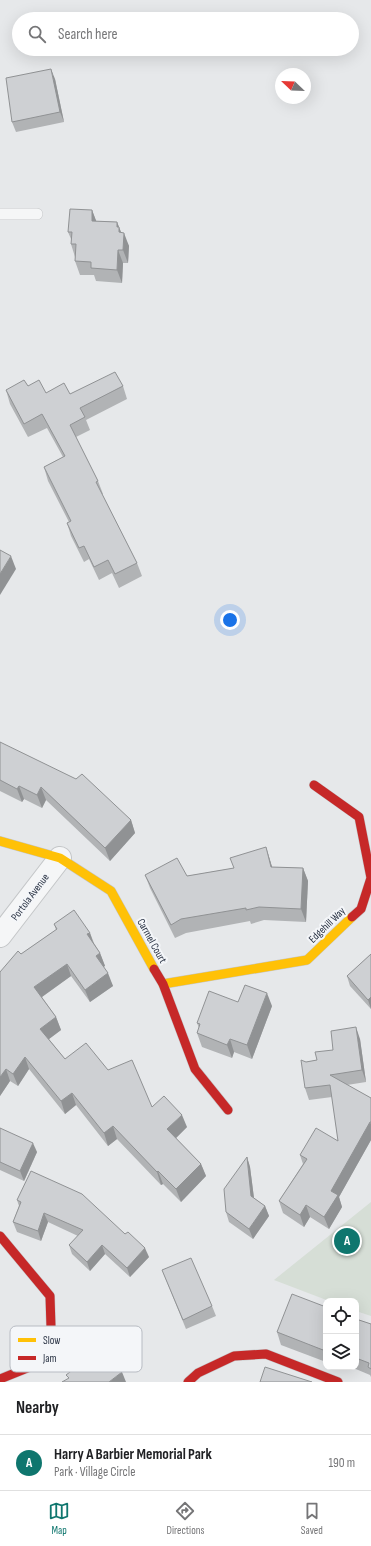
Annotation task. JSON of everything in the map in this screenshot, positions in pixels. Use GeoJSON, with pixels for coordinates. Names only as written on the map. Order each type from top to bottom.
{"type":"FeatureCollection","features":[{"type":"Feature","properties":{"kind":"street","name":"Edgehill Way"},"geometry":{"type":"LineString","coordinates":[[163,984],[307,960],[361,909],[368,899],[371,878],[359,817],[314,785]]}},
{"type":"Feature","properties":{"kind":"street","name":"Carmel Court"},"geometry":{"type":"LineString","coordinates":[[0,841],[60,858],[111,891],[163,984],[195,1069],[228,1110]]}},
{"type":"Feature","properties":{"kind":"street","name":"Portola Avenue"},"geometry":{"type":"LineString","coordinates":[[0,936],[60,858]]}},
{"type":"Feature","properties":{"kind":"street"},"geometry":{"type":"LineString","coordinates":[[0,1236],[50,1296],[51,1326]]}},
{"type":"Feature","properties":{"kind":"street"},"geometry":{"type":"LineString","coordinates":[[188,1382],[198,1373],[234,1356],[266,1354],[338,1382]]}},
{"type":"Feature","properties":{"kind":"street"},"geometry":{"type":"LineString","coordinates":[[0,1379],[17,1372]]}},
{"type":"Feature","properties":{"kind":"lane"},"geometry":{"type":"LineString","coordinates":[[0,214],[37,214]]}},
{"type":"Feature","properties":{"kind":"shaded area"},"geometry":{"type":"Polygon","coordinates":[[[371,1202],[371,1316],[359,1312],[359,1298],[323,1299],[274,1280],[371,1202]]]}},
{"type":"Feature","properties":{"kind":"building"},"geometry":{"type":"Polygon","coordinates":[[[51,69],[60,112],[12,122],[6,78],[51,69]]]}},
{"type":"Feature","properties":{"kind":"building"},"geometry":{"type":"Polygon","coordinates":[[[70,209],[92,210],[92,221],[117,222],[119,232],[124,233],[123,250],[118,250],[117,270],[91,268],[91,262],[75,261],[76,244],[71,244],[72,232],[68,232],[70,209]]]}},
{"type":"Feature","properties":{"kind":"building"},"geometry":{"type":"Polygon","coordinates":[[[115,372],[123,386],[80,408],[85,417],[70,425],[98,481],[96,482],[137,563],[115,574],[108,560],[94,567],[84,546],[79,548],[67,523],[71,521],[44,467],[65,456],[42,414],[24,424],[6,390],[24,380],[28,386],[39,380],[46,393],[64,383],[70,394],[115,372]]]}},
{"type":"Feature","properties":{"kind":"building"},"geometry":{"type":"Polygon","coordinates":[[[0,550],[11,556],[0,574],[0,550]]]}},
{"type":"Feature","properties":{"kind":"building"},"geometry":{"type":"Polygon","coordinates":[[[0,742],[76,779],[82,774],[131,820],[105,848],[41,787],[37,795],[19,786],[17,789],[0,780],[0,742]]]}},
{"type":"Feature","properties":{"kind":"building"},"geometry":{"type":"Polygon","coordinates":[[[266,847],[271,867],[303,868],[301,909],[259,907],[246,910],[246,908],[181,919],[171,925],[145,875],[177,858],[187,876],[234,868],[230,858],[266,847]]]}},
{"type":"Feature","properties":{"kind":"building"},"geometry":{"type":"Polygon","coordinates":[[[74,910],[90,933],[87,934],[100,953],[96,956],[108,973],[85,990],[67,964],[34,987],[56,1017],[40,1029],[65,1059],[86,1043],[108,1070],[132,1060],[152,1107],[164,1096],[182,1115],[167,1129],[201,1164],[176,1189],[158,1171],[157,1172],[113,1126],[104,1133],[72,1093],[61,1101],[25,1057],[13,1074],[6,1069],[0,1077],[0,972],[18,951],[21,954],[57,929],[54,924],[74,910]]]}},
{"type":"Feature","properties":{"kind":"building"},"geometry":{"type":"Polygon","coordinates":[[[371,954],[371,997],[368,1000],[347,976],[371,954]]]}},
{"type":"Feature","properties":{"kind":"building"},"geometry":{"type":"Polygon","coordinates":[[[245,985],[267,993],[247,1045],[230,1039],[227,1045],[197,1033],[200,1024],[197,1023],[209,991],[238,1002],[245,985]]]}},
{"type":"Feature","properties":{"kind":"building"},"geometry":{"type":"Polygon","coordinates":[[[356,1027],[362,1070],[330,1075],[371,1098],[371,1122],[331,1191],[338,1195],[324,1217],[306,1205],[300,1215],[279,1201],[307,1159],[300,1155],[316,1128],[338,1141],[330,1085],[305,1088],[301,1060],[306,1062],[317,1060],[315,1052],[333,1050],[331,1031],[356,1027]]]}},
{"type":"Feature","properties":{"kind":"building"},"geometry":{"type":"Polygon","coordinates":[[[0,1128],[33,1143],[20,1171],[0,1162],[0,1128]]]}},
{"type":"Feature","properties":{"kind":"building"},"geometry":{"type":"Polygon","coordinates":[[[247,1157],[251,1196],[265,1206],[249,1229],[226,1212],[224,1189],[247,1157]]]}},
{"type":"Feature","properties":{"kind":"building"},"geometry":{"type":"Polygon","coordinates":[[[31,1171],[82,1194],[125,1234],[128,1232],[145,1248],[127,1268],[102,1245],[87,1262],[69,1245],[83,1230],[44,1213],[38,1231],[13,1222],[21,1202],[17,1200],[31,1171]]]}},
{"type":"Feature","properties":{"kind":"building"},"geometry":{"type":"Polygon","coordinates":[[[191,1258],[212,1306],[183,1320],[162,1270],[191,1258]]]}},
{"type":"Feature","properties":{"kind":"building"},"geometry":{"type":"Polygon","coordinates":[[[292,1294],[323,1306],[323,1350],[277,1332],[292,1294]]]}},
{"type":"Feature","properties":{"kind":"building"},"geometry":{"type":"Polygon","coordinates":[[[359,1320],[371,1324],[371,1369],[368,1367],[369,1363],[359,1359],[359,1320]]]}},
{"type":"Feature","properties":{"kind":"building"},"geometry":{"type":"Polygon","coordinates":[[[265,1367],[312,1382],[260,1382],[265,1367]]]}},
{"type":"Feature","properties":{"kind":"building"},"geometry":{"type":"Polygon","coordinates":[[[70,1372],[122,1372],[109,1382],[62,1382],[69,1378],[66,1375],[70,1372]]]}},
{"type":"Feature","properties":{"kind":"traffic: slow"},"geometry":{"type":"LineString","coordinates":[[0,841],[60,858],[111,891],[154,969]]}},
{"type":"Feature","properties":{"kind":"traffic: slow"},"geometry":{"type":"LineString","coordinates":[[163,984],[307,960],[352,917]]}},
{"type":"Feature","properties":{"kind":"traffic: jam"},"geometry":{"type":"LineString","coordinates":[[314,785],[359,817],[371,878],[361,909],[352,917]]}},
{"type":"Feature","properties":{"kind":"traffic: jam"},"geometry":{"type":"LineString","coordinates":[[154,969],[163,984],[195,1069],[228,1110]]}},
{"type":"Feature","properties":{"kind":"traffic: jam"},"geometry":{"type":"LineString","coordinates":[[0,1236],[50,1296],[51,1326]]}},
{"type":"Feature","properties":{"kind":"traffic: jam"},"geometry":{"type":"LineString","coordinates":[[188,1382],[198,1373],[234,1356],[266,1354],[338,1382]]}},
{"type":"Feature","properties":{"kind":"traffic: jam"},"geometry":{"type":"LineString","coordinates":[[0,1379],[17,1372]]}},
{"type":"Feature","properties":{"kind":"place","name":"Harry A Barbier Memorial Park"},"geometry":{"type":"Point","coordinates":[347,1241]}}]}
